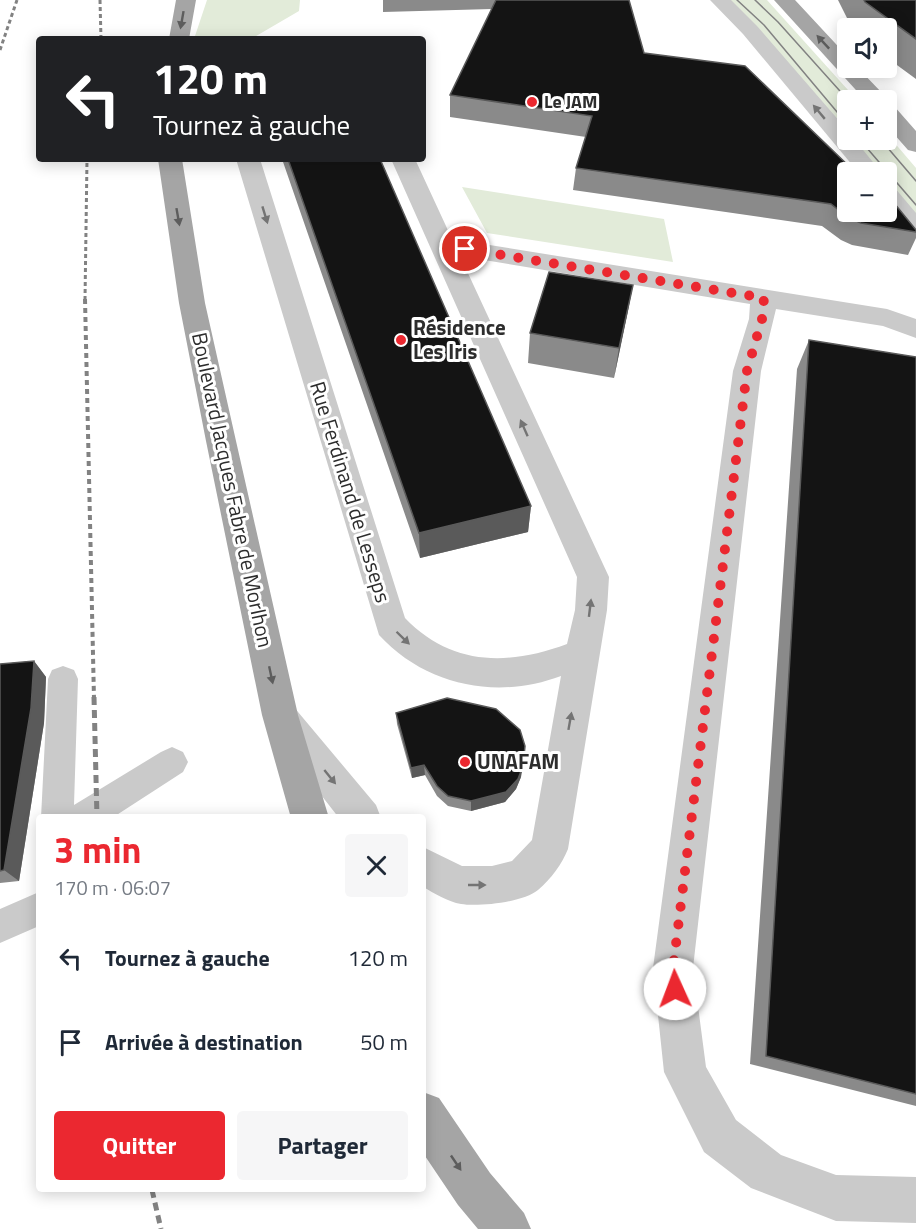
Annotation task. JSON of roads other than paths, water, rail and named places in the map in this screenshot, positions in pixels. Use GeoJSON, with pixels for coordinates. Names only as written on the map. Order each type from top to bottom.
{"type":"FeatureCollection","features":[{"type":"Feature","properties":{"kind":"main road"},"geometry":{"type":"LineString","coordinates":[[180,36],[186,0]]}},
{"type":"Feature","properties":{"kind":"main road"},"geometry":{"type":"LineString","coordinates":[[784,0],[867,90]]}},
{"type":"Feature","properties":{"kind":"main road"},"geometry":{"type":"LineString","coordinates":[[897,124],[916,146]]}},
{"type":"Feature","properties":{"kind":"main road","name":"Boulevard Jacques Fabre de Morlhon"},"geometry":{"type":"LineString","coordinates":[[170,162],[195,314],[280,715],[309,814]]}},
{"type":"Feature","properties":{"kind":"main road"},"geometry":{"type":"LineString","coordinates":[[426,1118],[474,1189],[508,1229]]}},
{"type":"Feature","properties":{"kind":"street"},"geometry":{"type":"LineString","coordinates":[[720,0],[750,30],[862,162]]}},
{"type":"Feature","properties":{"kind":"street","name":"Rue Ferdinand de Lesseps"},"geometry":{"type":"LineString","coordinates":[[249,162],[391,625],[404,642],[442,664],[484,672],[526,672],[582,654]]}},
{"type":"Feature","properties":{"kind":"street"},"geometry":{"type":"LineString","coordinates":[[404,162],[593,577],[591,610],[549,849],[523,878],[492,885],[460,885],[426,868]]}},
{"type":"Feature","properties":{"kind":"street"},"geometry":{"type":"LineString","coordinates":[[897,206],[916,229]]}},
{"type":"Feature","properties":{"kind":"street"},"geometry":{"type":"LineString","coordinates":[[442,245],[887,318],[916,329]]}},
{"type":"Feature","properties":{"kind":"street"},"geometry":{"type":"LineString","coordinates":[[764,298],[762,319],[747,371],[673,968],[685,1072],[720,1136],[767,1172],[836,1198],[916,1200]]}},
{"type":"Feature","properties":{"kind":"street"},"geometry":{"type":"LineString","coordinates":[[280,715],[360,814]]}},
{"type":"Feature","properties":{"kind":"lane"},"geometry":{"type":"LineString","coordinates":[[57,814],[63,679]]}},
{"type":"Feature","properties":{"kind":"lane"},"geometry":{"type":"LineString","coordinates":[[88,814],[172,762]]}},
{"type":"Feature","properties":{"kind":"lane"},"geometry":{"type":"LineString","coordinates":[[0,926],[36,910]]}},
{"type":"Feature","properties":{"kind":"tram line"},"geometry":{"type":"LineString","coordinates":[[737,0],[764,25],[837,112]]}},
{"type":"Feature","properties":{"kind":"tram line"},"geometry":{"type":"LineString","coordinates":[[755,0],[839,90]]}},
{"type":"Feature","properties":{"kind":"tram line"},"geometry":{"type":"LineString","coordinates":[[869,150],[916,205]]}},
{"type":"Feature","properties":{"kind":"tram line"},"geometry":{"type":"LineString","coordinates":[[890,150],[916,181]]}},
{"type":"Feature","properties":{"kind":"railway"},"geometry":{"type":"LineString","coordinates":[[0,50],[17,0]]}},
{"type":"Feature","properties":{"kind":"railway"},"geometry":{"type":"LineString","coordinates":[[100,0],[101,36]]}},
{"type":"Feature","properties":{"kind":"railway"},"geometry":{"type":"LineString","coordinates":[[85,299],[87,162]]}},
{"type":"Feature","properties":{"kind":"railway"},"geometry":{"type":"LineString","coordinates":[[85,299],[94,699]]}},
{"type":"Feature","properties":{"kind":"railway"},"geometry":{"type":"LineString","coordinates":[[94,697],[97,814]]}},
{"type":"Feature","properties":{"kind":"railway"},"geometry":{"type":"LineString","coordinates":[[152,1192],[161,1229]]}},
{"type":"Feature","properties":{"kind":"place","name":"Le JAM"},"geometry":{"type":"Point","coordinates":[532,102]}},
{"type":"Feature","properties":{"kind":"place","name":"Résidence Les Iris"},"geometry":{"type":"Point","coordinates":[401,340]}},
{"type":"Feature","properties":{"kind":"place","name":"UNAFAM"},"geometry":{"type":"Point","coordinates":[465,762]}}]}
